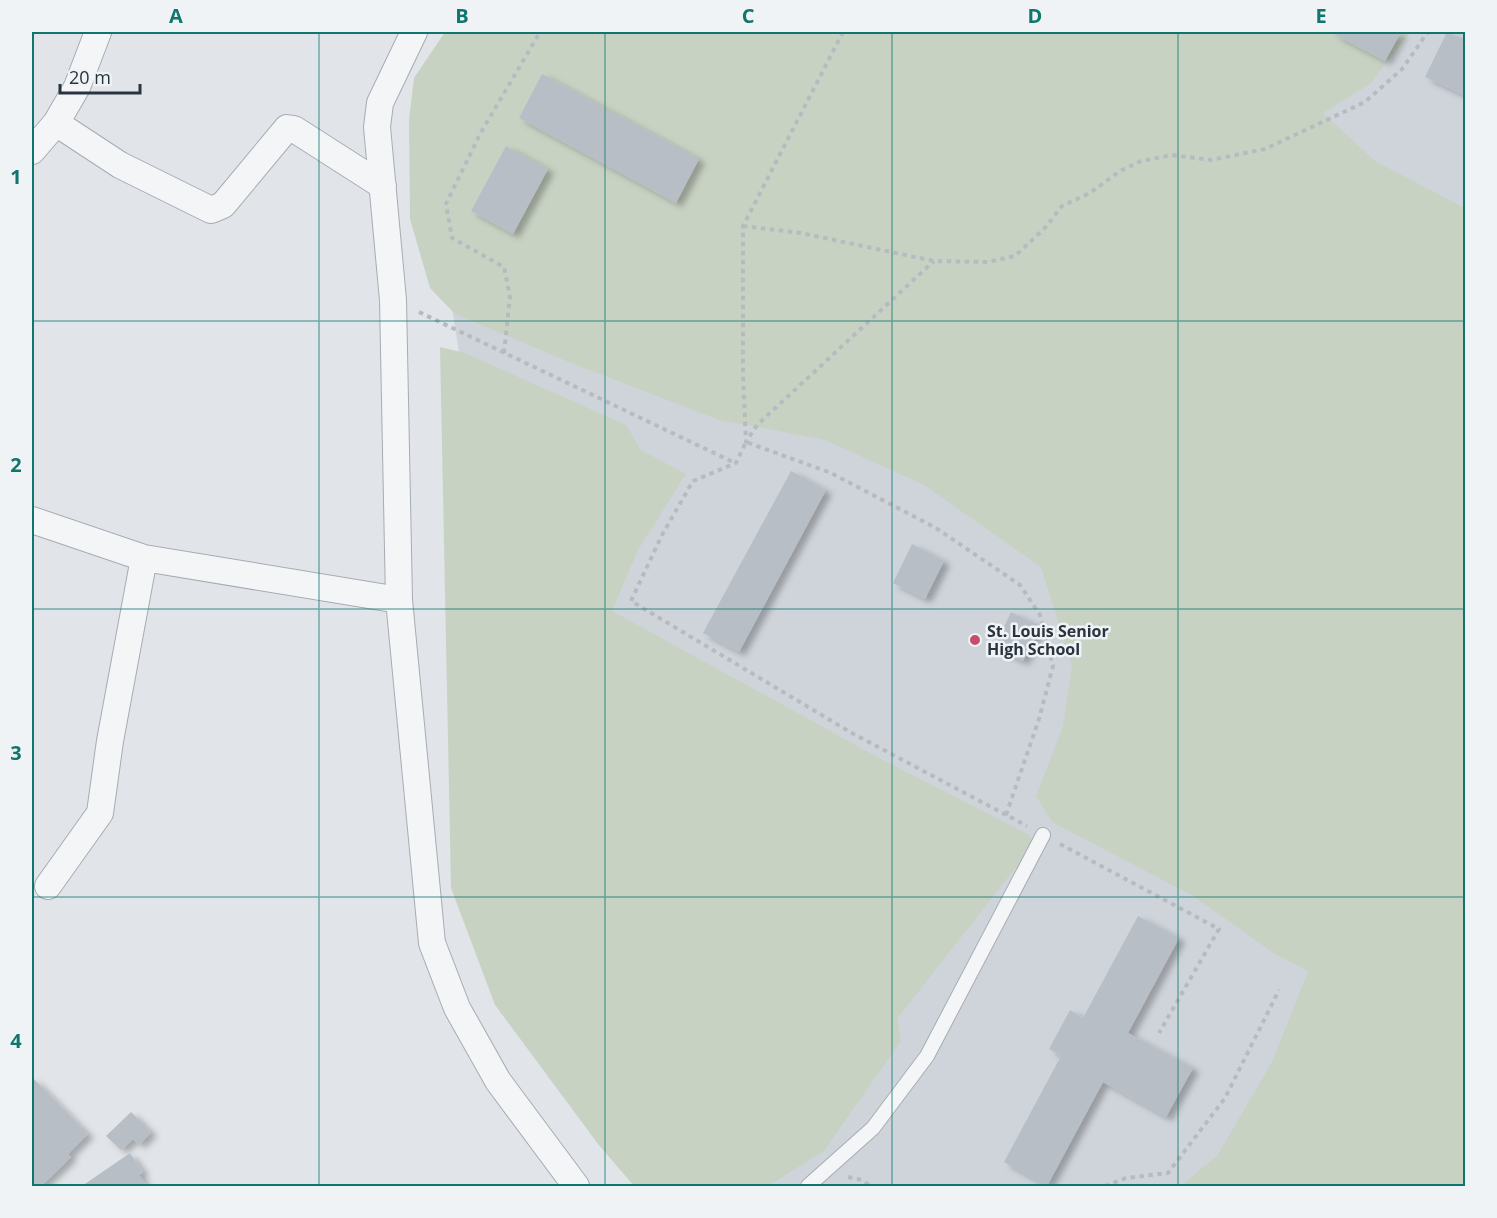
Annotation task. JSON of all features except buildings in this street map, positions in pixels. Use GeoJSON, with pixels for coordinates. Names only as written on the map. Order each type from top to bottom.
{"type":"FeatureCollection","features":[{"type":"Feature","properties":{"kind":"street"},"geometry":{"type":"LineString","coordinates":[[32,151],[57,123],[76,87],[98,32]]}},
{"type":"Feature","properties":{"kind":"street"},"geometry":{"type":"LineString","coordinates":[[414,32],[380,104],[378,151],[393,300],[399,600],[432,943],[457,1008],[498,1081],[576,1186]]}},
{"type":"Feature","properties":{"kind":"street"},"geometry":{"type":"LineString","coordinates":[[57,123],[120,165],[211,210],[223,205],[287,128],[294,129],[383,186]]}},
{"type":"Feature","properties":{"kind":"street"},"geometry":{"type":"LineString","coordinates":[[32,520],[144,558],[399,600]]}},
{"type":"Feature","properties":{"kind":"street"},"geometry":{"type":"LineString","coordinates":[[48,886],[100,813],[110,741],[144,558]]}},
{"type":"Feature","properties":{"kind":"lane"},"geometry":{"type":"LineString","coordinates":[[808,1186],[873,1128],[927,1056],[1043,835]]}},
{"type":"Feature","properties":{"kind":"path"},"geometry":{"type":"LineString","coordinates":[[504,353],[510,297],[504,267],[452,238],[446,204],[480,134],[540,32]]}},
{"type":"Feature","properties":{"kind":"path"},"geometry":{"type":"LineString","coordinates":[[746,441],[743,375],[743,226],[843,32]]}},
{"type":"Feature","properties":{"kind":"path"},"geometry":{"type":"LineString","coordinates":[[743,226],[801,233],[934,261],[988,262],[1015,256],[1045,228],[1062,206],[1090,193],[1120,171],[1141,161],[1172,155],[1211,160],[1265,149],[1365,102],[1402,69],[1428,32]]}},
{"type":"Feature","properties":{"kind":"path"},"geometry":{"type":"LineString","coordinates":[[934,261],[757,425],[735,463],[693,481],[662,535],[630,601],[850,732],[1219,929],[1159,1033]]}},
{"type":"Feature","properties":{"kind":"path"},"geometry":{"type":"LineString","coordinates":[[393,300],[735,463]]}},
{"type":"Feature","properties":{"kind":"path"},"geometry":{"type":"LineString","coordinates":[[746,441],[831,473],[936,528],[1020,585],[1040,615],[1053,666],[1039,718],[1006,815]]}},
{"type":"Feature","properties":{"kind":"path"},"geometry":{"type":"LineString","coordinates":[[1105,1186],[1126,1178],[1168,1173],[1180,1160],[1225,1098],[1278,990]]}},
{"type":"Feature","properties":{"kind":"shaded area","name":"St. Louis Senior High School"},"geometry":{"type":"Polygon","coordinates":[[[470,32],[1465,32],[1465,1186],[688,1186],[511,934],[458,346],[444,259],[470,32]]]}},
{"type":"Feature","properties":{"kind":"green space"},"geometry":{"type":"Polygon","coordinates":[[[445,32],[1410,32],[1370,84],[1323,113],[1375,161],[1465,208],[1465,1186],[1180,1186],[1217,1156],[1272,1062],[1308,971],[1275,954],[1193,896],[1052,822],[1036,796],[1063,726],[1072,666],[1041,567],[924,485],[825,440],[719,420],[571,363],[454,313],[430,288],[410,219],[409,120],[414,78],[445,32]]]}},
{"type":"Feature","properties":{"kind":"green space"},"geometry":{"type":"Polygon","coordinates":[[[440,347],[465,353],[626,425],[641,450],[686,474],[638,550],[612,611],[883,760],[1028,834],[1035,843],[897,1019],[901,1041],[824,1151],[768,1186],[634,1186],[598,1144],[495,1005],[451,888],[440,347]]]}},
{"type":"Feature","properties":{"kind":"place","name":"St. Louis Senior High School"},"geometry":{"type":"Point","coordinates":[975,640]}}]}
